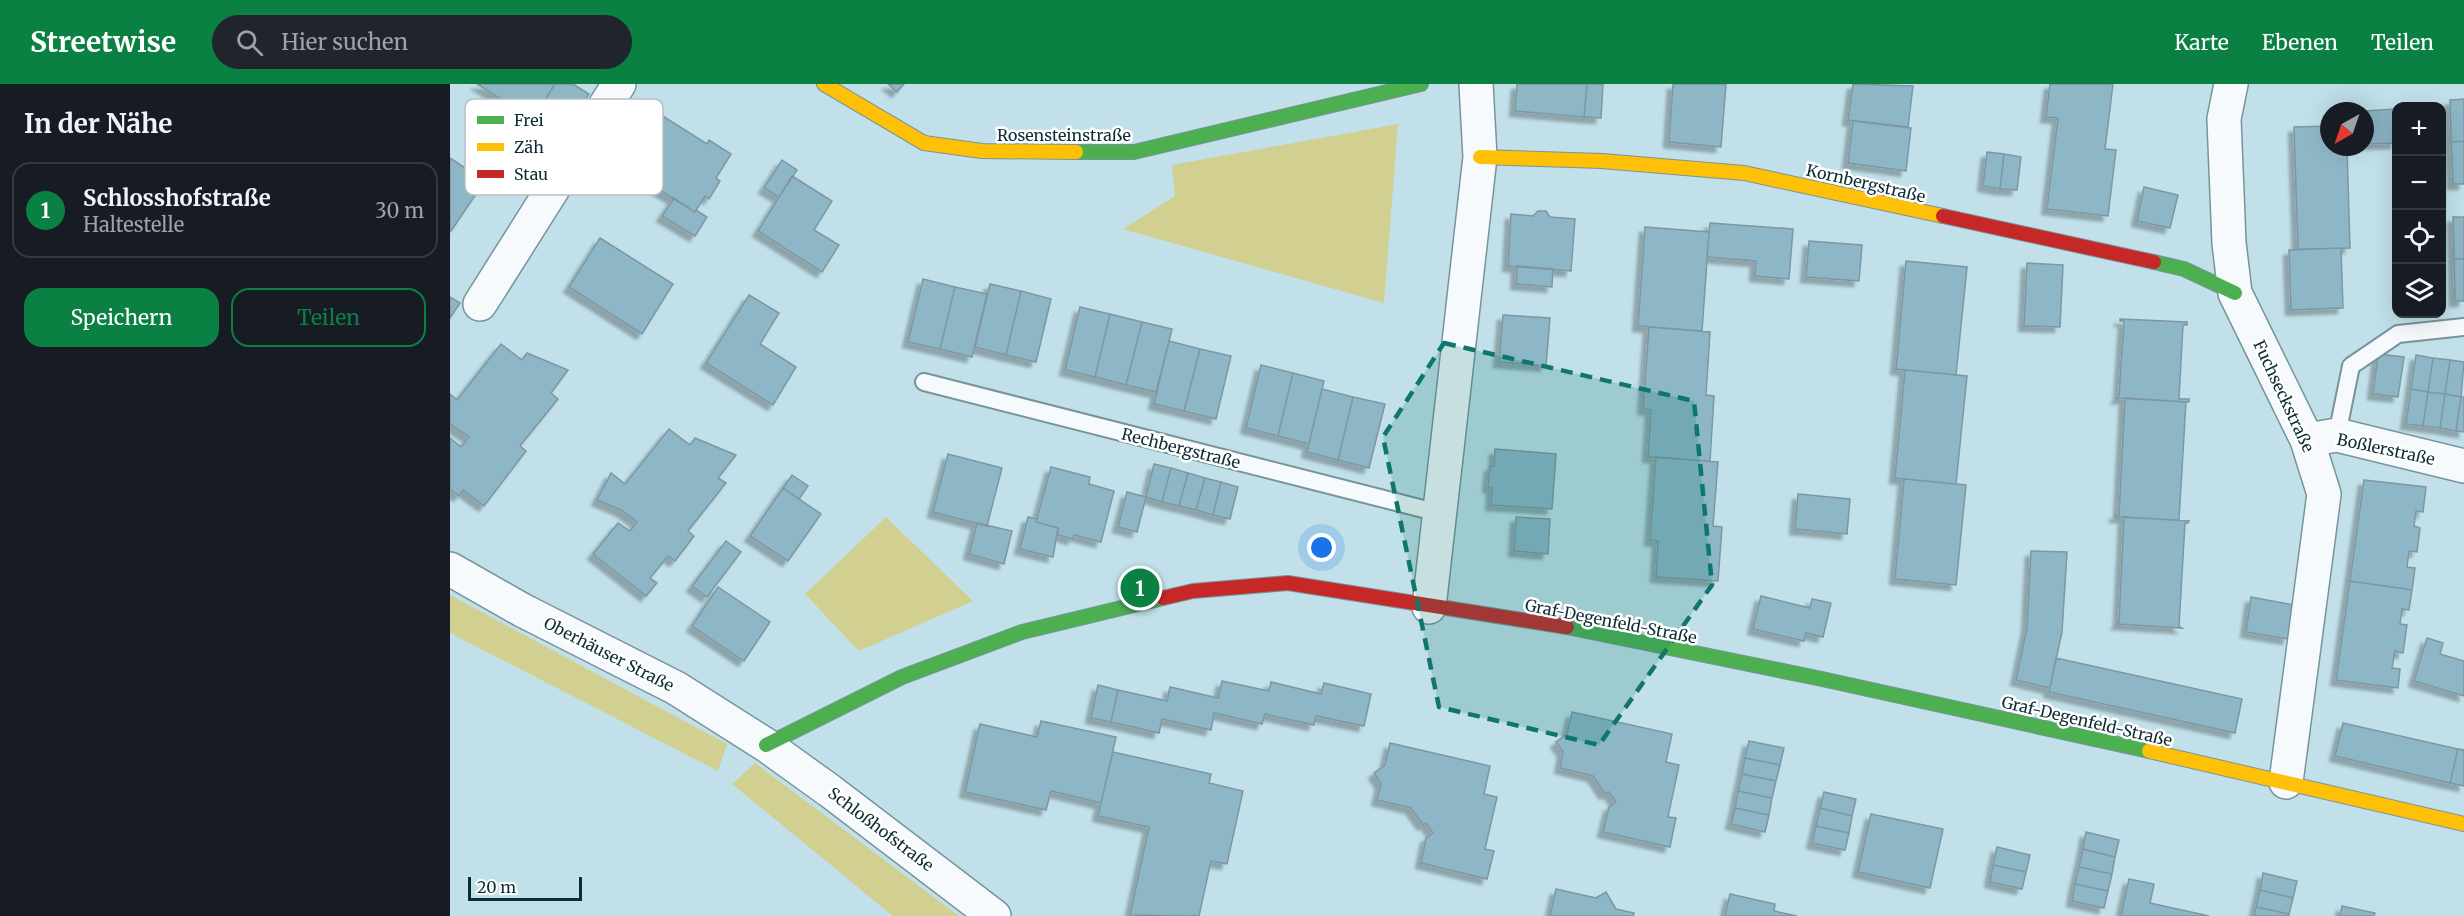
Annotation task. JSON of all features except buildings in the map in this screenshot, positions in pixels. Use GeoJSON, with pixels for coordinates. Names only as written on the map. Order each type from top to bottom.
{"type":"FeatureCollection","features":[{"type":"Feature","properties":{"kind":"street"},"geometry":{"type":"LineString","coordinates":[[610,99],[619,84]]}},
{"type":"Feature","properties":{"kind":"street","name":"Rosensteinstraße"},"geometry":{"type":"LineString","coordinates":[[824,84],[924,143],[982,151],[1134,152],[1421,84]]}},
{"type":"Feature","properties":{"kind":"street"},"geometry":{"type":"LineString","coordinates":[[1429,607],[1480,157],[1476,84]]}},
{"type":"Feature","properties":{"kind":"street","name":"Fuchseckstraße"},"geometry":{"type":"LineString","coordinates":[[2231,84],[2224,118],[2229,243],[2235,293],[2322,438],[2324,494],[2286,782]]}},
{"type":"Feature","properties":{"kind":"street","name":"Kornbergstraße"},"geometry":{"type":"LineString","coordinates":[[1480,157],[1602,161],[1744,173],[2184,269],[2235,293]]}},
{"type":"Feature","properties":{"kind":"street"},"geometry":{"type":"LineString","coordinates":[[480,304],[549,195]]}},
{"type":"Feature","properties":{"kind":"street","name":"Boßlerstraße"},"geometry":{"type":"LineString","coordinates":[[2322,438],[2464,466]]}},
{"type":"Feature","properties":{"kind":"street","name":"Oberhäuser Straße"},"geometry":{"type":"LineString","coordinates":[[450,568],[522,610],[676,688],[766,745]]}},
{"type":"Feature","properties":{"kind":"street","name":"Graf-Degenfeld-Straße"},"geometry":{"type":"LineString","coordinates":[[766,745],[902,677],[1022,632],[1193,591],[1288,583],[1429,607],[1570,627],[1840,683],[2464,824]]}},
{"type":"Feature","properties":{"kind":"street","name":"Schloßhofstraße"},"geometry":{"type":"LineString","coordinates":[[766,745],[994,916]]}},
{"type":"Feature","properties":{"kind":"lane"},"geometry":{"type":"LineString","coordinates":[[2322,438],[2350,366],[2398,334],[2464,327]]}},
{"type":"Feature","properties":{"kind":"lane","name":"Rechbergstraße"},"geometry":{"type":"LineString","coordinates":[[924,382],[1439,513]]}},
{"type":"Feature","properties":{"kind":"highlighted area"},"geometry":{"type":"Polygon","coordinates":[[[1444,343],[1694,401],[1712,585],[1599,745],[1439,707],[1383,437],[1444,343]]]}},
{"type":"Feature","properties":{"kind":"shaded area"},"geometry":{"type":"Polygon","coordinates":[[[1398,124],[1384,303],[1123,229],[1175,196],[1172,165],[1398,124]]]}},
{"type":"Feature","properties":{"kind":"shaded area"},"geometry":{"type":"Polygon","coordinates":[[[886,517],[973,601],[859,651],[805,594],[886,517]]]}},
{"type":"Feature","properties":{"kind":"shaded area"},"geometry":{"type":"Polygon","coordinates":[[[450,595],[727,744],[718,771],[450,633],[450,595]]]}},
{"type":"Feature","properties":{"kind":"shaded area"},"geometry":{"type":"Polygon","coordinates":[[[755,763],[959,916],[893,916],[732,784],[755,763]]]}},
{"type":"Feature","properties":{"kind":"traffic: fast"},"geometry":{"type":"LineString","coordinates":[[1076,152],[1134,152],[1421,84]]}},
{"type":"Feature","properties":{"kind":"traffic: fast"},"geometry":{"type":"LineString","coordinates":[[2154,262],[2184,269],[2235,293]]}},
{"type":"Feature","properties":{"kind":"traffic: fast"},"geometry":{"type":"LineString","coordinates":[[766,745],[902,677],[1022,632],[1163,598]]}},
{"type":"Feature","properties":{"kind":"traffic: fast"},"geometry":{"type":"LineString","coordinates":[[1567,627],[1822,679],[2149,751]]}},
{"type":"Feature","properties":{"kind":"traffic: slow"},"geometry":{"type":"LineString","coordinates":[[824,84],[924,143],[982,151],[1076,152]]}},
{"type":"Feature","properties":{"kind":"traffic: slow"},"geometry":{"type":"LineString","coordinates":[[1480,157],[1602,161],[1744,173],[1943,216]]}},
{"type":"Feature","properties":{"kind":"traffic: slow"},"geometry":{"type":"LineString","coordinates":[[2149,751],[2464,824]]}},
{"type":"Feature","properties":{"kind":"traffic: jam"},"geometry":{"type":"LineString","coordinates":[[1943,216],[2154,262]]}},
{"type":"Feature","properties":{"kind":"traffic: jam"},"geometry":{"type":"LineString","coordinates":[[1163,598],[1193,591],[1288,583],[1567,627]]}},
{"type":"Feature","properties":{"kind":"place","name":"Schlosshofstraße"},"geometry":{"type":"Point","coordinates":[1140,588]}}]}
